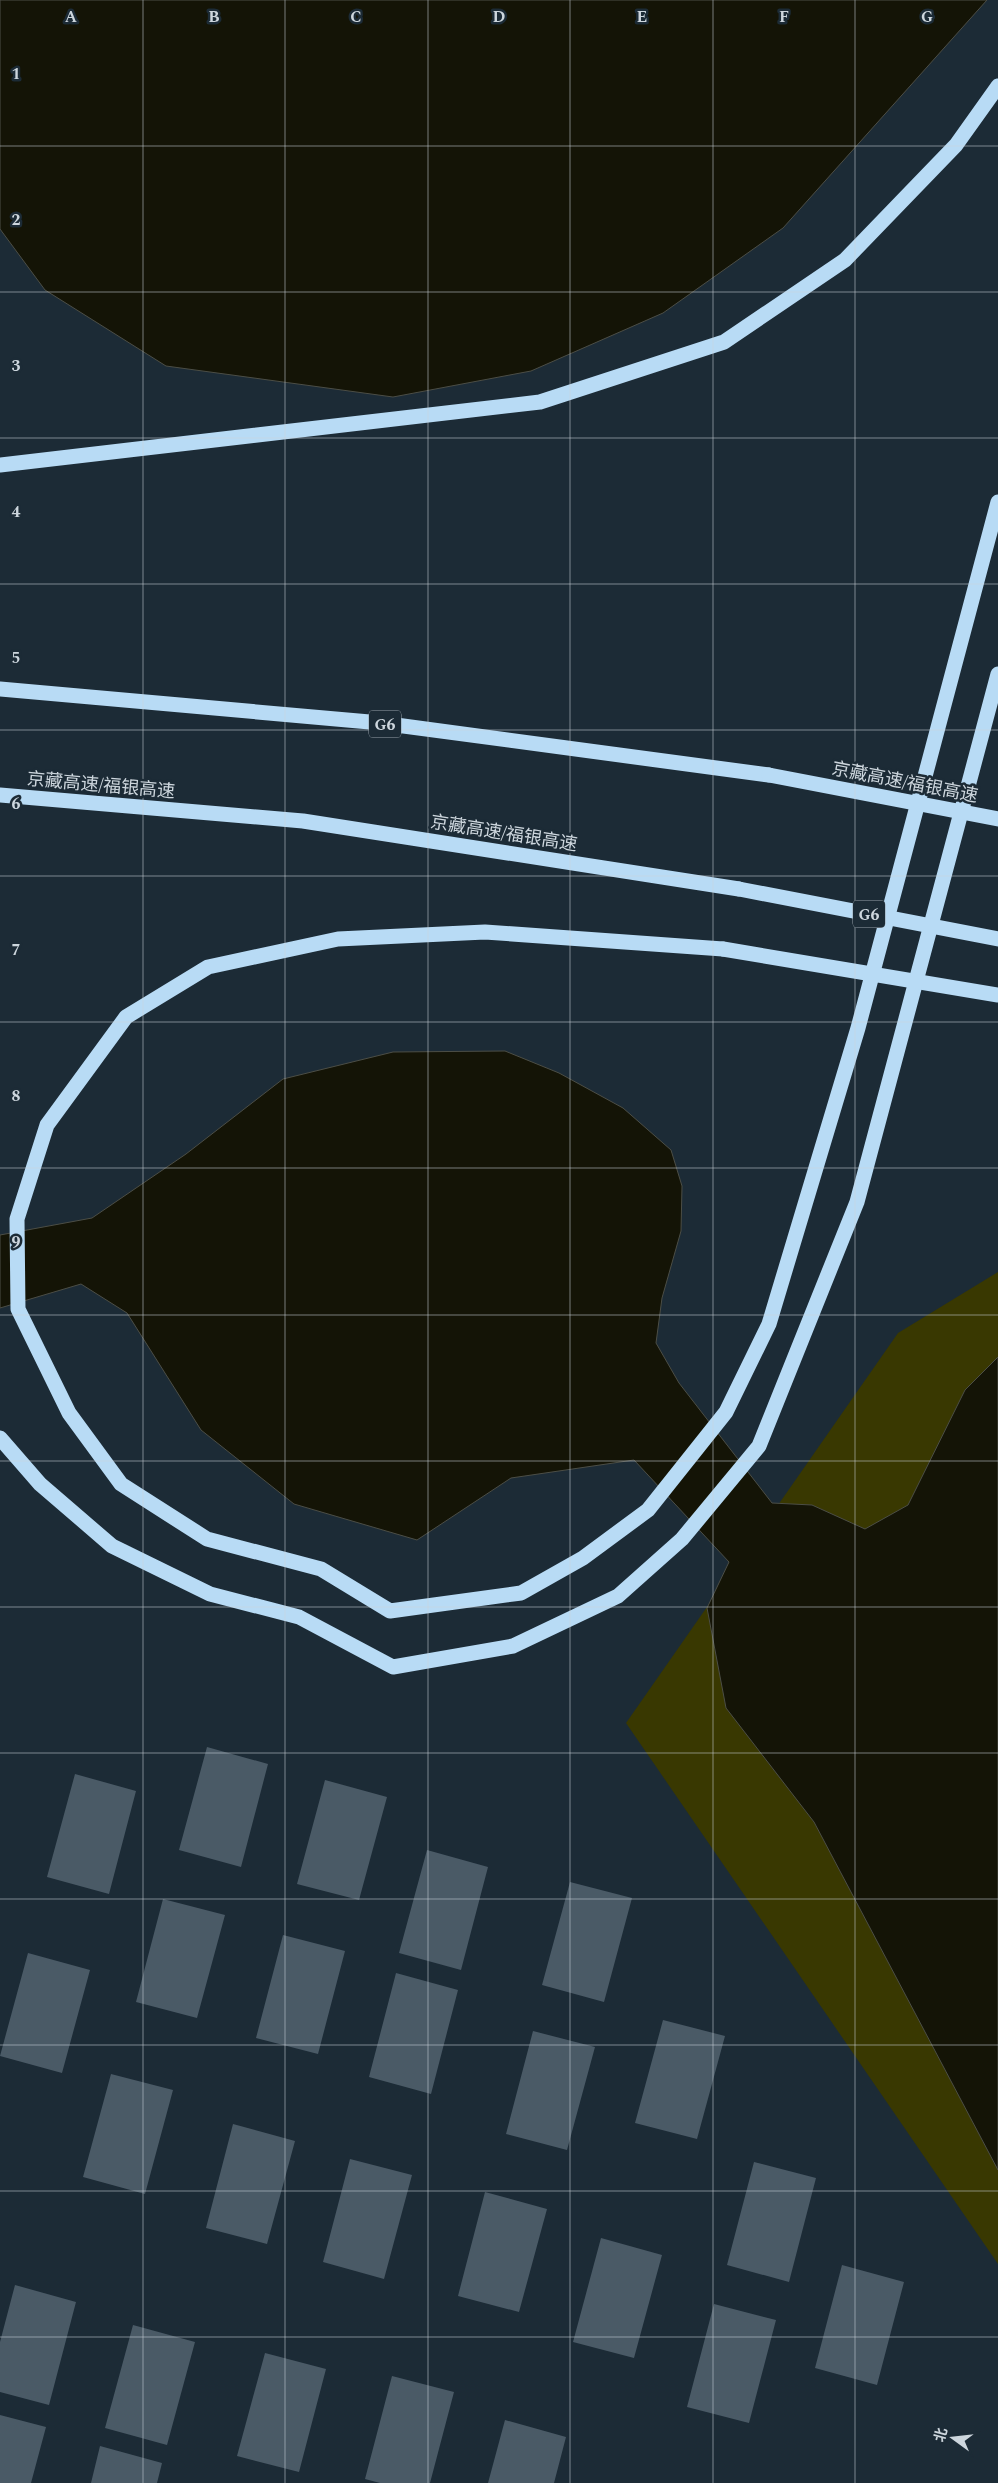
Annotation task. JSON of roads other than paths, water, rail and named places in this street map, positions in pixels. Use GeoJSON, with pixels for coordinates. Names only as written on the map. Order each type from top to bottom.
{"type":"FeatureCollection","features":[{"type":"Feature","properties":{"kind":"highway"},"geometry":{"type":"LineString","coordinates":[[0,465],[540,402],[724,342],[845,260],[956,145],[998,86]]}},
{"type":"Feature","properties":{"kind":"highway"},"geometry":{"type":"LineString","coordinates":[[998,502],[846,1067],[769,1324],[726,1412],[648,1510],[583,1558],[521,1592],[390,1611],[321,1569],[208,1539],[120,1484],[69,1413],[37,1352],[18,1309],[17,1219],[47,1125],[126,1017],[208,967],[338,939],[485,932],[723,949],[998,995]]}},
{"type":"Feature","properties":{"kind":"highway"},"geometry":{"type":"LineString","coordinates":[[0,1438],[40,1484],[112,1546],[210,1594],[299,1617],[393,1667],[513,1646],[618,1596],[682,1539],[759,1446],[857,1202],[998,674]]}},
{"type":"Feature","properties":{"kind":"highway","name":"京藏高速/福银高速"},"geometry":{"type":"LineString","coordinates":[[0,689],[381,723],[769,775],[998,819]]}},
{"type":"Feature","properties":{"kind":"highway","name":"京藏高速/福银高速"},"geometry":{"type":"LineString","coordinates":[[0,795],[303,821],[739,889],[998,938]]}}]}
